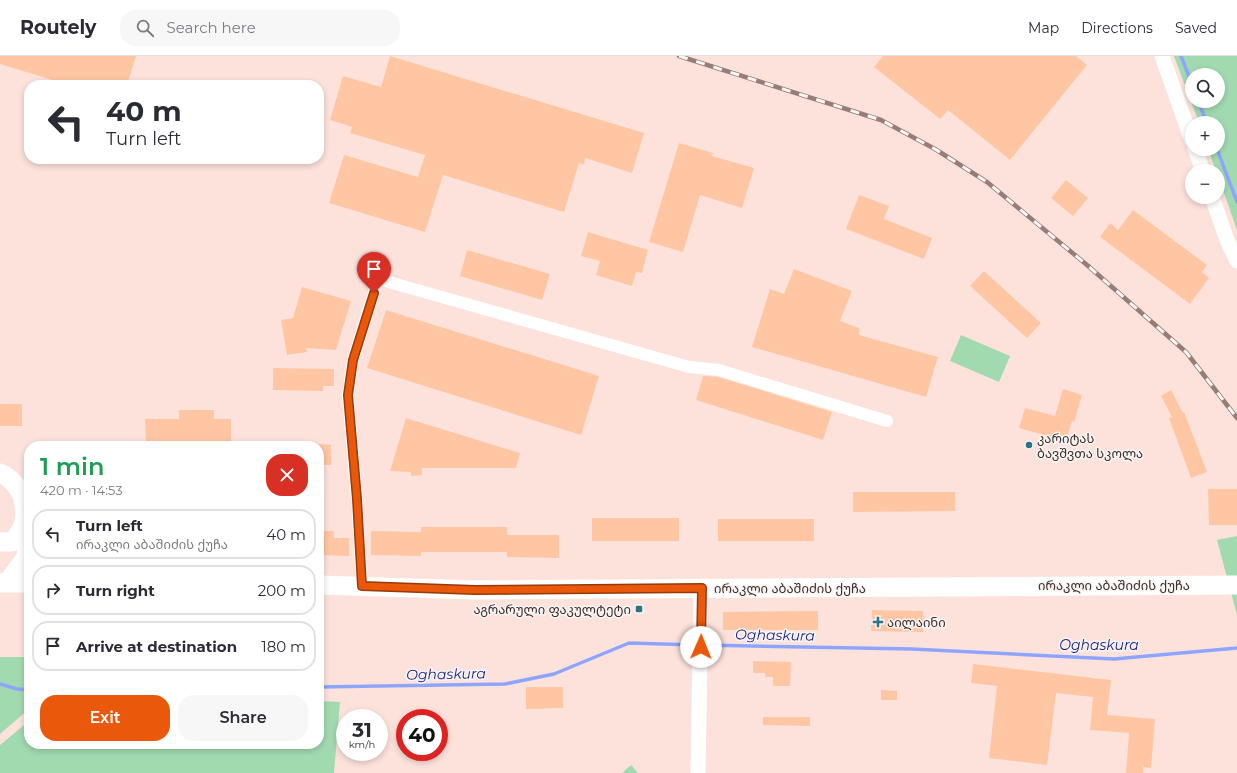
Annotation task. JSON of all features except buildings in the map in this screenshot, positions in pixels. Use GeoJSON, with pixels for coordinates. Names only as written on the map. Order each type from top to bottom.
{"type":"FeatureCollection","features":[{"type":"Feature","properties":{"kind":"main road"},"geometry":{"type":"LineString","coordinates":[[0,473],[12,481],[24,499]]}},
{"type":"Feature","properties":{"kind":"main road"},"geometry":{"type":"LineString","coordinates":[[0,542],[12,542],[20,534],[24,524]]}},
{"type":"Feature","properties":{"kind":"main road"},"geometry":{"type":"LineString","coordinates":[[3,583],[24,559]]}},
{"type":"Feature","properties":{"kind":"main road"},"geometry":{"type":"LineString","coordinates":[[3,583],[24,582]]}},
{"type":"Feature","properties":{"kind":"main road","name":"ირაკლი აბაშიძის ქუჩა"},"geometry":{"type":"LineString","coordinates":[[324,585],[475,590],[1237,585]]}},
{"type":"Feature","properties":{"kind":"street"},"geometry":{"type":"LineString","coordinates":[[1162,56],[1185,121]]}},
{"type":"Feature","properties":{"kind":"street"},"geometry":{"type":"LineString","coordinates":[[1214,204],[1227,240],[1237,261]]}},
{"type":"Feature","properties":{"kind":"street"},"geometry":{"type":"LineString","coordinates":[[362,586],[357,499],[348,395],[353,360],[378,279],[689,367],[718,370],[887,421]]}},
{"type":"Feature","properties":{"kind":"street"},"geometry":{"type":"LineString","coordinates":[[698,773],[702,588]]}},
{"type":"Feature","properties":{"kind":"green space"},"geometry":{"type":"Polygon","coordinates":[[[1174,56],[1237,56],[1237,230],[1225,196],[1225,164],[1213,164],[1211,156],[1225,156],[1225,116],[1196,116],[1193,108],[1225,108],[1225,68],[1185,68],[1185,85],[1174,56]]]}},
{"type":"Feature","properties":{"kind":"green space"},"geometry":{"type":"Polygon","coordinates":[[[961,335],[1010,356],[999,382],[950,361],[961,335]]]}},
{"type":"Feature","properties":{"kind":"green space"},"geometry":{"type":"Polygon","coordinates":[[[1237,536],[1237,615],[1217,540],[1237,536]]]}},
{"type":"Feature","properties":{"kind":"green space"},"geometry":{"type":"Polygon","coordinates":[[[0,657],[24,657],[24,713],[0,734],[0,657]]]}},
{"type":"Feature","properties":{"kind":"green space"},"geometry":{"type":"Polygon","coordinates":[[[324,701],[340,702],[339,709],[336,709],[336,749],[334,773],[0,773],[0,745],[24,725],[24,749],[324,749],[324,701]]]}},
{"type":"Feature","properties":{"kind":"green space"},"geometry":{"type":"Polygon","coordinates":[[[631,765],[638,773],[622,773],[631,765]]]}},
{"type":"Feature","properties":{"kind":"waterway"},"geometry":{"type":"LineString","coordinates":[[1181,56],[1186,68]]}},
{"type":"Feature","properties":{"kind":"waterway"},"geometry":{"type":"LineString","coordinates":[[1201,108],[1204,116]]}},
{"type":"Feature","properties":{"kind":"waterway"},"geometry":{"type":"LineString","coordinates":[[1220,156],[1237,202]]}},
{"type":"Feature","properties":{"kind":"waterway","name":"Oghaskura"},"geometry":{"type":"LineString","coordinates":[[324,687],[505,684],[554,674],[629,643],[697,645]]}},
{"type":"Feature","properties":{"kind":"waterway","name":"Oghaskura"},"geometry":{"type":"LineString","coordinates":[[703,645],[912,649],[1114,659],[1237,648]]}},
{"type":"Feature","properties":{"kind":"waterway","name":"Oghaskura"},"geometry":{"type":"LineString","coordinates":[[0,684],[24,690]]}},
{"type":"Feature","properties":{"kind":"railway"},"geometry":{"type":"LineString","coordinates":[[679,56],[881,120],[935,149],[987,182],[1087,265],[1186,352],[1237,418]]}},
{"type":"Feature","properties":{"kind":"place","name":"კარიტას ბავშვთა სკოლა"},"geometry":{"type":"Point","coordinates":[1029,445]}},
{"type":"Feature","properties":{"kind":"place","name":"აგრარული ფაკულტეტი"},"geometry":{"type":"Point","coordinates":[639,609]}},
{"type":"Feature","properties":{"kind":"place","name":"აილაინი"},"geometry":{"type":"Point","coordinates":[878,622]}},
{"type":"Feature","properties":{"kind":"route"},"geometry":{"type":"LineString","coordinates":[[374,293],[353,360],[348,395],[357,499],[362,586],[475,590],[702,588],[701,647]]}}]}
